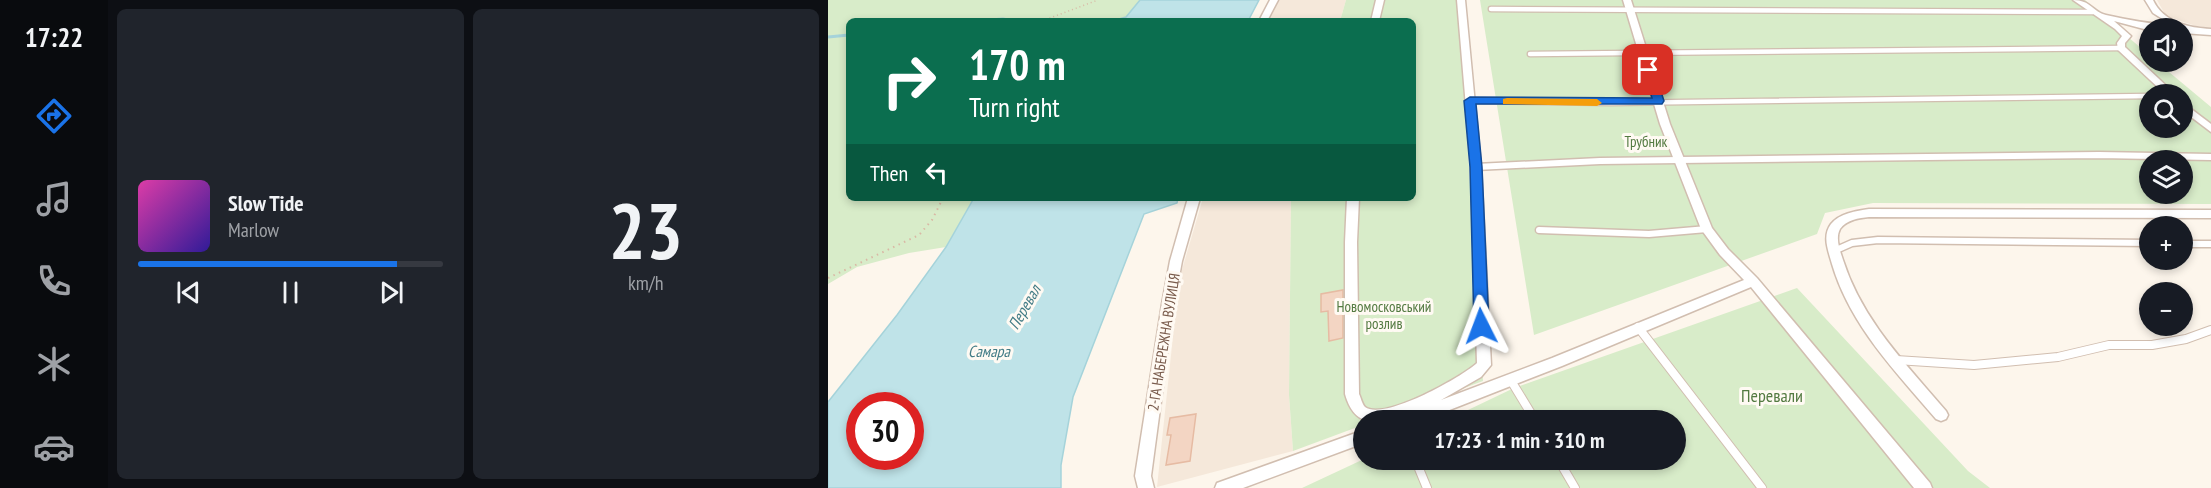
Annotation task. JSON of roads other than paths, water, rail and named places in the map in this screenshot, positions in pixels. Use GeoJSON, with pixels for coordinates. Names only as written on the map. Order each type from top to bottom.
{"type":"FeatureCollection","features":[{"type":"Feature","properties":{"kind":"street"},"geometry":{"type":"LineString","coordinates":[[1265,18],[1274,0]]}},
{"type":"Feature","properties":{"kind":"street"},"geometry":{"type":"LineString","coordinates":[[1376,18],[1380,0]]}},
{"type":"Feature","properties":{"kind":"street"},"geometry":{"type":"LineString","coordinates":[[1353,201],[1352,394],[1355,405],[1363,414],[1375,416],[1395,412],[1460,385],[1477,374],[1484,365],[1476,167],[1461,0]]}},
{"type":"Feature","properties":{"kind":"street"},"geometry":{"type":"LineString","coordinates":[[2077,0],[2118,27],[2127,36]]}},
{"type":"Feature","properties":{"kind":"street"},"geometry":{"type":"LineString","coordinates":[[2149,0],[2155,11],[2165,18]]}},
{"type":"Feature","properties":{"kind":"street"},"geometry":{"type":"LineString","coordinates":[[1629,5],[1658,101],[1707,229],[1724,252],[1753,281],[1924,488]]}},
{"type":"Feature","properties":{"kind":"street"},"geometry":{"type":"LineString","coordinates":[[2093,12],[2139,25]]}},
{"type":"Feature","properties":{"kind":"street"},"geometry":{"type":"LineString","coordinates":[[2139,27],[2133,29],[2121,43],[2121,48],[2159,84]]}},
{"type":"Feature","properties":{"kind":"street"},"geometry":{"type":"LineString","coordinates":[[2193,31],[2211,32]]}},
{"type":"Feature","properties":{"kind":"street"},"geometry":{"type":"LineString","coordinates":[[2193,114],[2211,129]]}},
{"type":"Feature","properties":{"kind":"street","name":"2-ГА НАБЕРЕЖНА ВУЛИЦЯ"},"geometry":{"type":"LineString","coordinates":[[1146,488],[1143,476],[1168,304],[1176,261],[1193,201]]}},
{"type":"Feature","properties":{"kind":"street"},"geometry":{"type":"LineString","coordinates":[[1941,415],[1869,328],[1851,300],[1840,275],[1834,251],[1832,235],[1837,225],[1849,217],[1869,213],[2211,214]]}},
{"type":"Feature","properties":{"kind":"street"},"geometry":{"type":"LineString","coordinates":[[1432,410],[1557,362],[1753,281]]}},
{"type":"Feature","properties":{"kind":"street"},"geometry":{"type":"LineString","coordinates":[[1223,488],[1353,440]]}},
{"type":"Feature","properties":{"kind":"lane"},"geometry":{"type":"LineString","coordinates":[[1491,9],[1629,5],[2093,12]]}},
{"type":"Feature","properties":{"kind":"lane"},"geometry":{"type":"LineString","coordinates":[[1530,54],[2121,48]]}},
{"type":"Feature","properties":{"kind":"lane"},"geometry":{"type":"LineString","coordinates":[[1470,101],[2139,96]]}},
{"type":"Feature","properties":{"kind":"lane"},"geometry":{"type":"LineString","coordinates":[[1476,167],[1679,160],[2099,155],[2211,157]]}},
{"type":"Feature","properties":{"kind":"lane"},"geometry":{"type":"LineString","coordinates":[[1539,230],[1649,234],[1707,229]]}},
{"type":"Feature","properties":{"kind":"lane"},"geometry":{"type":"LineString","coordinates":[[1834,251],[1852,243],[1878,240],[2139,243]]}},
{"type":"Feature","properties":{"kind":"lane"},"geometry":{"type":"LineString","coordinates":[[2193,244],[2211,244]]}},
{"type":"Feature","properties":{"kind":"lane"},"geometry":{"type":"LineString","coordinates":[[1638,327],[1762,488]]}},
{"type":"Feature","properties":{"kind":"lane"},"geometry":{"type":"LineString","coordinates":[[1895,360],[1974,365],[2058,357],[2109,345],[2163,343],[2186,339],[2211,330]]}},
{"type":"Feature","properties":{"kind":"lane"},"geometry":{"type":"LineString","coordinates":[[1510,379],[1529,410]]}},
{"type":"Feature","properties":{"kind":"lane"},"geometry":{"type":"LineString","coordinates":[[1420,470],[1427,488]]}},
{"type":"Feature","properties":{"kind":"lane"},"geometry":{"type":"LineString","coordinates":[[1564,470],[1575,488]]}},
{"type":"Feature","properties":{"kind":"water"},"geometry":{"type":"Polygon","coordinates":[[[1140,0],[1259,0],[1250,18],[1122,18],[1126,17],[1140,0]]]}},
{"type":"Feature","properties":{"kind":"water","name":"Самара"},"geometry":{"type":"Polygon","coordinates":[[[972,201],[1177,201],[1144,214],[1073,397],[1061,465],[1061,488],[828,488],[828,402],[897,315],[946,247],[972,201]]]}},
{"type":"Feature","properties":{"kind":"waterway"},"geometry":{"type":"LineString","coordinates":[[828,37],[846,35]]}},
{"type":"Feature","properties":{"kind":"park label","name":"Трубник"},"geometry":{"type":"Point","coordinates":[1646,142]}},
{"type":"Feature","properties":{"kind":"park label","name":"Новомосковський розлив"},"geometry":{"type":"Point","coordinates":[1384,316]}},
{"type":"Feature","properties":{"kind":"park label","name":"Перевали"},"geometry":{"type":"Point","coordinates":[1772,396]}},
{"type":"Feature","properties":{"kind":"water label","name":"Перевал"},"geometry":{"type":"Point","coordinates":[1024,307]}}]}
